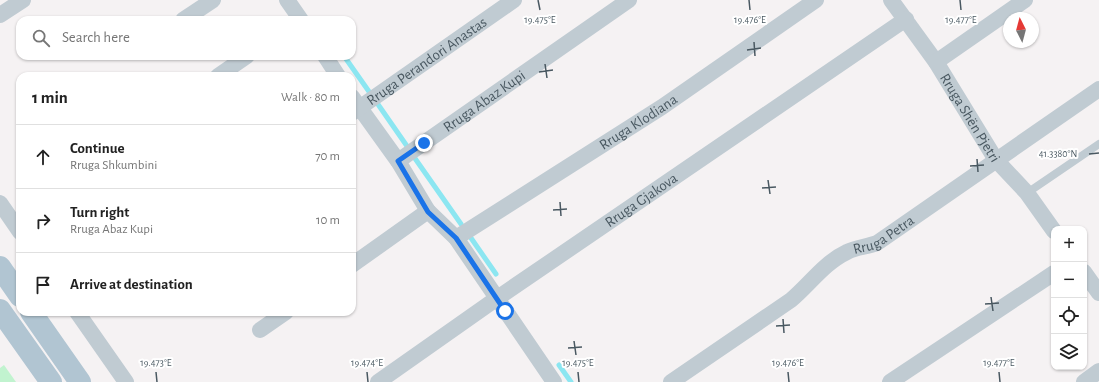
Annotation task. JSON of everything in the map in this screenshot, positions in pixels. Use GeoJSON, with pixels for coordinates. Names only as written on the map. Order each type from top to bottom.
{"type":"FeatureCollection","features":[{"type":"Feature","properties":{"kind":"main road"},"geometry":{"type":"LineString","coordinates":[[0,267],[16,290]]}},
{"type":"Feature","properties":{"kind":"main road"},"geometry":{"type":"LineString","coordinates":[[0,310],[51,382]]}},
{"type":"Feature","properties":{"kind":"main road"},"geometry":{"type":"LineString","coordinates":[[34,316],[80,382]]}},
{"type":"Feature","properties":{"kind":"street"},"geometry":{"type":"LineString","coordinates":[[0,15],[23,0]]}},
{"type":"Feature","properties":{"kind":"street"},"geometry":{"type":"LineString","coordinates":[[189,16],[213,0]]}},
{"type":"Feature","properties":{"kind":"street","name":"Rruga Perandori Anastas"},"geometry":{"type":"LineString","coordinates":[[356,105],[514,0]]}},
{"type":"Feature","properties":{"kind":"street","name":"Rruga Abaz Kupi"},"geometry":{"type":"LineString","coordinates":[[398,161],[629,0]]}},
{"type":"Feature","properties":{"kind":"street","name":"Rruga Klodiana"},"geometry":{"type":"LineString","coordinates":[[456,238],[662,107],[816,0]]}},
{"type":"Feature","properties":{"kind":"street","name":"Rruga Shën Pjetri"},"geometry":{"type":"LineString","coordinates":[[891,0],[936,62],[996,160],[1027,193],[1051,227]]}},
{"type":"Feature","properties":{"kind":"street"},"geometry":{"type":"LineString","coordinates":[[936,62],[1025,0]]}},
{"type":"Feature","properties":{"kind":"street","name":"Rruga Gjakova"},"geometry":{"type":"LineString","coordinates":[[378,382],[496,299],[906,19]]}},
{"type":"Feature","properties":{"kind":"street"},"geometry":{"type":"LineString","coordinates":[[224,72],[241,60]]}},
{"type":"Feature","properties":{"kind":"street"},"geometry":{"type":"LineString","coordinates":[[328,60],[335,72]]}},
{"type":"Feature","properties":{"kind":"street","name":"Rruga Petra"},"geometry":{"type":"LineString","coordinates":[[671,382],[791,300],[804,289],[823,268],[836,259],[854,249],[877,243],[1099,89]]}},
{"type":"Feature","properties":{"kind":"street"},"geometry":{"type":"LineString","coordinates":[[356,108],[398,161],[428,212],[456,238],[496,299],[554,382]]}},
{"type":"Feature","properties":{"kind":"street"},"geometry":{"type":"LineString","coordinates":[[0,203],[16,221]]}},
{"type":"Feature","properties":{"kind":"street"},"geometry":{"type":"LineString","coordinates":[[356,262],[428,212]]}},
{"type":"Feature","properties":{"kind":"street"},"geometry":{"type":"LineString","coordinates":[[890,382],[1051,275]]}},
{"type":"Feature","properties":{"kind":"street"},"geometry":{"type":"LineString","coordinates":[[1087,276],[1099,293]]}},
{"type":"Feature","properties":{"kind":"street"},"geometry":{"type":"LineString","coordinates":[[80,316],[126,382]]}},
{"type":"Feature","properties":{"kind":"street"},"geometry":{"type":"LineString","coordinates":[[260,330],[280,316]]}},
{"type":"Feature","properties":{"kind":"street"},"geometry":{"type":"LineString","coordinates":[[1084,382],[1099,372]]}},
{"type":"Feature","properties":{"kind":"lane"},"geometry":{"type":"LineString","coordinates":[[1027,193],[1099,144]]}},
{"type":"Feature","properties":{"kind":"green space"},"geometry":{"type":"Polygon","coordinates":[[[4,365],[16,382],[0,382],[0,368],[4,365]]]}},
{"type":"Feature","properties":{"kind":"waterway"},"geometry":{"type":"LineString","coordinates":[[347,60],[355,72]]}},
{"type":"Feature","properties":{"kind":"waterway"},"geometry":{"type":"LineString","coordinates":[[356,73],[370,93]]}},
{"type":"Feature","properties":{"kind":"waterway"},"geometry":{"type":"LineString","coordinates":[[375,100],[409,149]]}},
{"type":"Feature","properties":{"kind":"waterway"},"geometry":{"type":"LineString","coordinates":[[414,157],[461,224]]}},
{"type":"Feature","properties":{"kind":"waterway"},"geometry":{"type":"LineString","coordinates":[[471,238],[496,274]]}},
{"type":"Feature","properties":{"kind":"waterway"},"geometry":{"type":"LineString","coordinates":[[559,365],[571,382]]}},
{"type":"Feature","properties":{"kind":"route"},"geometry":{"type":"LineString","coordinates":[[424,143],[398,161],[428,212],[456,238],[505,311]]}}]}
